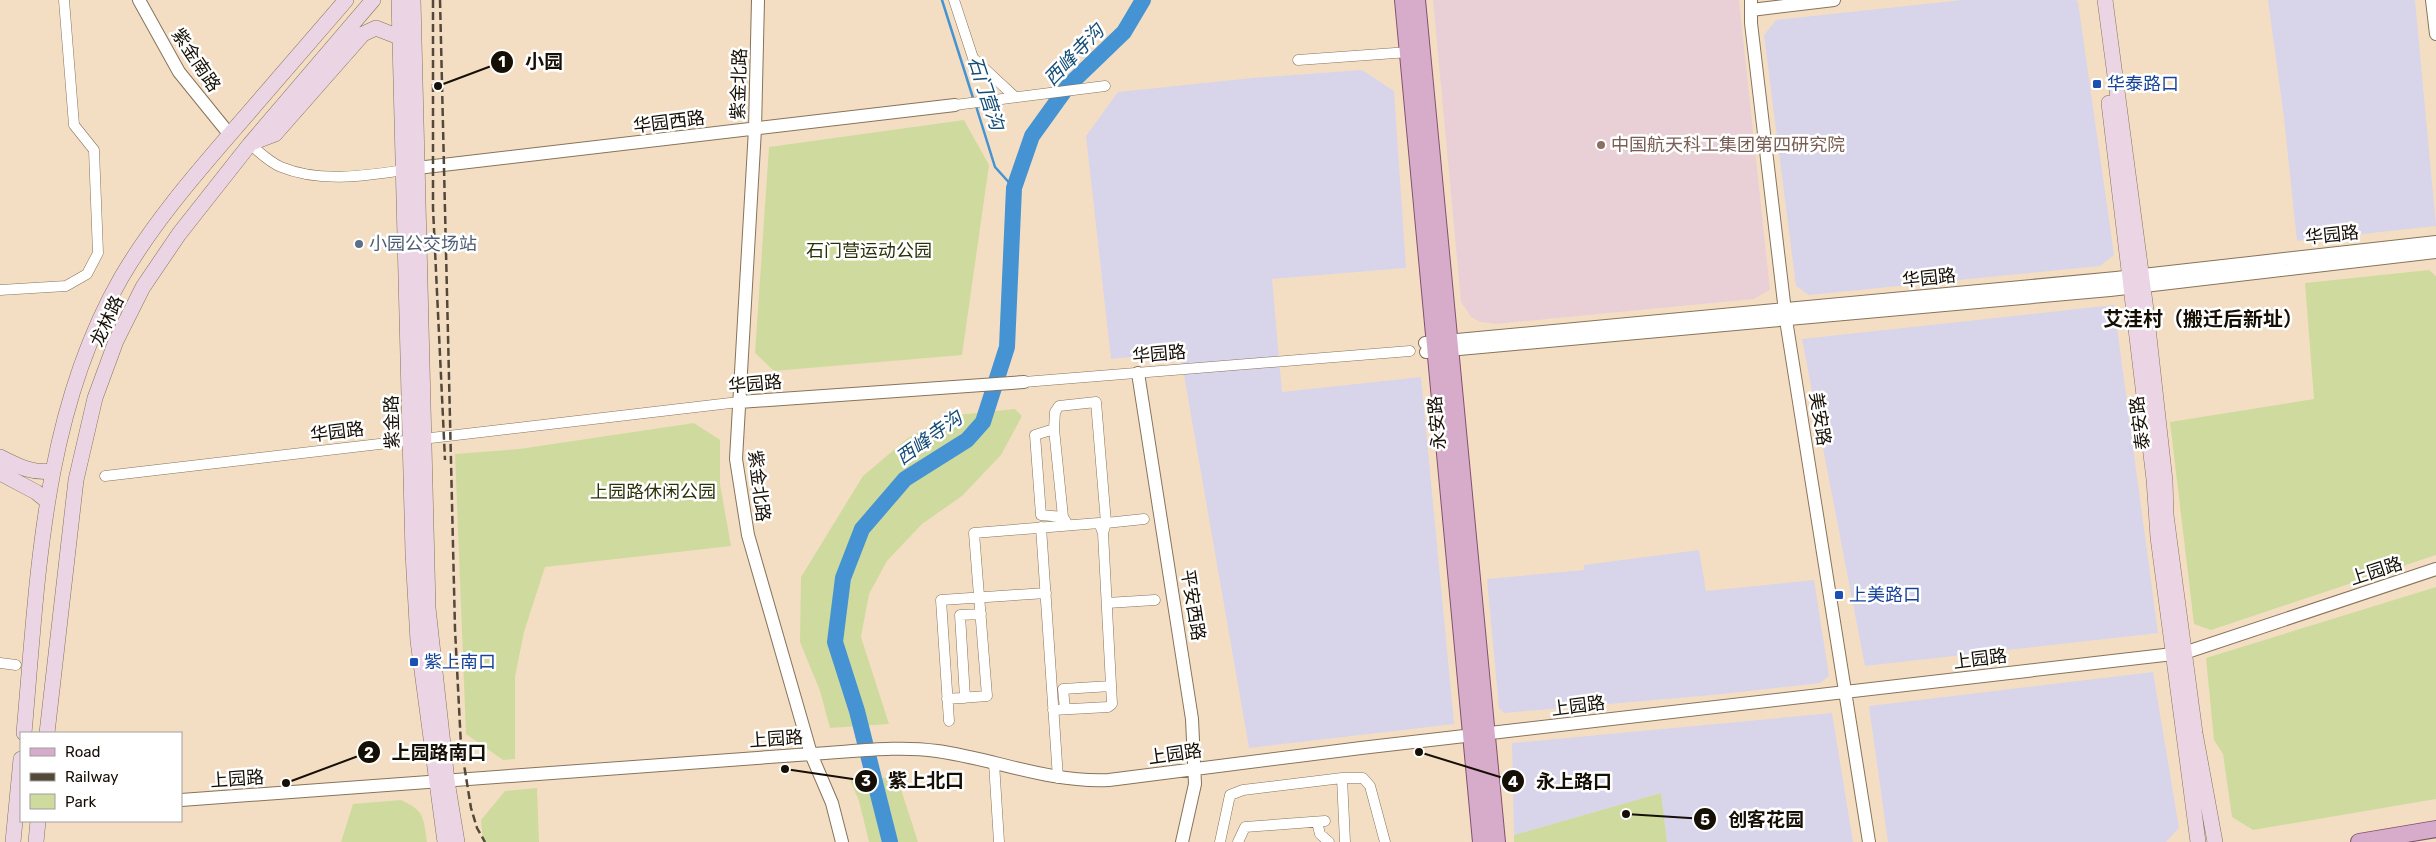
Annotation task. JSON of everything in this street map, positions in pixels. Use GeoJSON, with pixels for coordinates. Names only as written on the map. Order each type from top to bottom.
{"type":"FeatureCollection","features":[{"type":"Feature","properties":{"kind":"main road","name":"龙林路"},"geometry":{"type":"LineString","coordinates":[[24,732],[47,501],[62,428],[94,333],[122,278],[159,221],[346,0]]}},
{"type":"Feature","properties":{"kind":"main road","name":"龙林路"},"geometry":{"type":"LineString","coordinates":[[47,732],[70,519],[80,456],[95,398],[116,341],[143,287],[179,234],[250,144],[373,0]]}},
{"type":"Feature","properties":{"kind":"main road","name":"紫金路"},"geometry":{"type":"LineString","coordinates":[[399,0],[399,37],[410,169]]}},
{"type":"Feature","properties":{"kind":"main road","name":"紫金路"},"geometry":{"type":"LineString","coordinates":[[413,0],[410,169],[417,441],[413,552],[418,641],[442,782],[457,842]]}},
{"type":"Feature","properties":{"kind":"main road","name":"永安路"},"geometry":{"type":"LineString","coordinates":[[1403,0],[1437,347],[1479,735],[1498,842]]}},
{"type":"Feature","properties":{"kind":"main road","name":"永安路"},"geometry":{"type":"LineString","coordinates":[[1417,0],[1437,347]]}},
{"type":"Feature","properties":{"kind":"main road","name":"泰安路"},"geometry":{"type":"LineString","coordinates":[[2097,0],[2135,280]]}},
{"type":"Feature","properties":{"kind":"main road","name":"泰安路"},"geometry":{"type":"LineString","coordinates":[[2105,0],[2117,101],[2124,131],[2135,280],[2134,304],[2154,479],[2158,537],[2178,653],[2215,842]]}},
{"type":"Feature","properties":{"kind":"main road"},"geometry":{"type":"LineString","coordinates":[[250,144],[275,134],[363,34],[376,28],[399,37]]}},
{"type":"Feature","properties":{"kind":"main road"},"geometry":{"type":"LineString","coordinates":[[0,457],[29,471],[40,473],[53,471]]}},
{"type":"Feature","properties":{"kind":"main road"},"geometry":{"type":"LineString","coordinates":[[0,473],[36,492],[47,501]]}},
{"type":"Feature","properties":{"kind":"main road","name":"泰安路"},"geometry":{"type":"LineString","coordinates":[[2178,653],[2198,842]]}},
{"type":"Feature","properties":{"kind":"main road","name":"永安路"},"geometry":{"type":"LineString","coordinates":[[1479,735],[1480,842]]}},
{"type":"Feature","properties":{"kind":"main road"},"geometry":{"type":"LineString","coordinates":[[13,842],[20,769]]}},
{"type":"Feature","properties":{"kind":"main road","name":"紫金路"},"geometry":{"type":"LineString","coordinates":[[442,782],[445,842]]}},
{"type":"Feature","properties":{"kind":"main road"},"geometry":{"type":"LineString","coordinates":[[36,842],[38,822]]}},
{"type":"Feature","properties":{"kind":"main road"},"geometry":{"type":"LineString","coordinates":[[2359,842],[2436,829]]}},
{"type":"Feature","properties":{"kind":"street"},"geometry":{"type":"LineString","coordinates":[[0,290],[66,286],[87,274],[98,253],[94,150],[74,125],[64,0]]}},
{"type":"Feature","properties":{"kind":"street","name":"紫金南路"},"geometry":{"type":"LineString","coordinates":[[139,0],[179,72],[230,135]]}},
{"type":"Feature","properties":{"kind":"street","name":"紫金北路"},"geometry":{"type":"LineString","coordinates":[[758,0],[755,129],[736,459],[746,526],[811,754],[832,803],[842,842]]}},
{"type":"Feature","properties":{"kind":"street"},"geometry":{"type":"LineString","coordinates":[[954,0],[973,58],[1016,97]]}},
{"type":"Feature","properties":{"kind":"street"},"geometry":{"type":"LineString","coordinates":[[1751,5],[1834,0]]}},
{"type":"Feature","properties":{"kind":"street"},"geometry":{"type":"LineString","coordinates":[[2432,0],[2436,34]]}},
{"type":"Feature","properties":{"kind":"street","name":"美安路"},"geometry":{"type":"LineString","coordinates":[[1751,5],[1751,22],[1786,315],[1869,842]]}},
{"type":"Feature","properties":{"kind":"street"},"geometry":{"type":"LineString","coordinates":[[1298,60],[1409,52]]}},
{"type":"Feature","properties":{"kind":"street"},"geometry":{"type":"LineString","coordinates":[[955,105],[1105,86]]}},
{"type":"Feature","properties":{"kind":"street","name":"华园西路"},"geometry":{"type":"LineString","coordinates":[[250,144],[270,161],[282,167],[318,176],[346,177],[955,105]]}},
{"type":"Feature","properties":{"kind":"street","name":"华园路"},"geometry":{"type":"LineString","coordinates":[[2135,280],[2436,242]]}},
{"type":"Feature","properties":{"kind":"street","name":"华园路"},"geometry":{"type":"LineString","coordinates":[[1437,347],[2436,252]]}},
{"type":"Feature","properties":{"kind":"street","name":"华园路"},"geometry":{"type":"LineString","coordinates":[[105,476],[738,402],[1024,382],[1410,351]]}},
{"type":"Feature","properties":{"kind":"street","name":"平安西路"},"geometry":{"type":"LineString","coordinates":[[1138,373],[1191,710],[1196,769],[1192,802],[1182,842]]}},
{"type":"Feature","properties":{"kind":"street"},"geometry":{"type":"LineString","coordinates":[[1065,521],[1054,429],[1055,412],[1059,406],[1096,402],[1106,523],[1103,533]]}},
{"type":"Feature","properties":{"kind":"street"},"geometry":{"type":"LineString","coordinates":[[1053,710],[1108,708],[1112,704],[1103,533],[1099,523],[1065,521],[1041,515],[1036,435],[1054,429]]}},
{"type":"Feature","properties":{"kind":"street"},"geometry":{"type":"LineString","coordinates":[[1106,523],[1144,519]]}},
{"type":"Feature","properties":{"kind":"street"},"geometry":{"type":"LineString","coordinates":[[947,700],[987,696],[974,533],[1042,527],[1065,521]]}},
{"type":"Feature","properties":{"kind":"street"},"geometry":{"type":"LineString","coordinates":[[1042,527],[1058,778]]}},
{"type":"Feature","properties":{"kind":"street","name":"上园路"},"geometry":{"type":"LineString","coordinates":[[182,800],[838,752],[904,749],[936,750],[1081,782],[1109,780],[2178,653],[2436,569]]}},
{"type":"Feature","properties":{"kind":"street"},"geometry":{"type":"LineString","coordinates":[[949,721],[941,600],[1046,592]]}},
{"type":"Feature","properties":{"kind":"street"},"geometry":{"type":"LineString","coordinates":[[1107,603],[1155,600]]}},
{"type":"Feature","properties":{"kind":"street"},"geometry":{"type":"LineString","coordinates":[[965,698],[960,615],[981,614]]}},
{"type":"Feature","properties":{"kind":"street"},"geometry":{"type":"LineString","coordinates":[[0,663],[16,665]]}},
{"type":"Feature","properties":{"kind":"street"},"geometry":{"type":"LineString","coordinates":[[1065,709],[1063,689],[1111,686]]}},
{"type":"Feature","properties":{"kind":"street"},"geometry":{"type":"LineString","coordinates":[[994,763],[999,842]]}},
{"type":"Feature","properties":{"kind":"street"},"geometry":{"type":"LineString","coordinates":[[1342,778],[1345,842]]}},
{"type":"Feature","properties":{"kind":"street"},"geometry":{"type":"LineString","coordinates":[[1220,842],[1230,795],[1243,790],[1342,778],[1363,778],[1370,786],[1385,842]]}},
{"type":"Feature","properties":{"kind":"street"},"geometry":{"type":"LineString","coordinates":[[1238,842],[1244,827],[1321,822],[1320,834],[1329,842]]}},
{"type":"Feature","properties":{"kind":"shaded area","name":"中国航天科工集团第四研究院"},"geometry":{"type":"Polygon","coordinates":[[[1433,0],[1739,0],[1770,290],[1754,299],[1496,324],[1480,322],[1471,317],[1461,302],[1433,0]]]}},
{"type":"Feature","properties":{"kind":"shaded area"},"geometry":{"type":"Polygon","coordinates":[[[1962,0],[2076,0],[2078,2],[2114,255],[2100,266],[1809,295],[1796,286],[1764,35],[1776,20],[1962,0]]]}},
{"type":"Feature","properties":{"kind":"shaded area"},"geometry":{"type":"Polygon","coordinates":[[[2268,0],[2415,0],[2436,226],[2297,241],[2284,118],[2268,0]]]}},
{"type":"Feature","properties":{"kind":"shaded area"},"geometry":{"type":"Polygon","coordinates":[[[1362,70],[1394,91],[1406,268],[1272,279],[1282,392],[1421,377],[1454,724],[1249,748],[1180,352],[1111,359],[1086,136],[1118,92],[1252,78],[1362,70]]]}},
{"type":"Feature","properties":{"kind":"shaded area"},"geometry":{"type":"Polygon","coordinates":[[[2114,305],[2158,633],[1865,666],[1802,339],[2114,305]]]}},
{"type":"Feature","properties":{"kind":"shaded area"},"geometry":{"type":"Polygon","coordinates":[[[1699,550],[1706,591],[1814,580],[1829,676],[1820,683],[1713,695],[1504,713],[1499,708],[1487,579],[1584,570],[1584,565],[1699,550]]]}},
{"type":"Feature","properties":{"kind":"shaded area"},"geometry":{"type":"Polygon","coordinates":[[[2153,672],[2179,828],[2166,842],[1888,842],[1869,706],[2153,672]]]}},
{"type":"Feature","properties":{"kind":"shaded area"},"geometry":{"type":"Polygon","coordinates":[[[1832,713],[1853,842],[1667,842],[1661,793],[1514,835],[1512,743],[1832,713]]]}},
{"type":"Feature","properties":{"kind":"green space","name":"石门营运动公园"},"geometry":{"type":"Polygon","coordinates":[[[964,120],[989,165],[962,355],[774,371],[755,353],[769,147],[964,120]]]}},
{"type":"Feature","properties":{"kind":"green space"},"geometry":{"type":"Polygon","coordinates":[[[2429,270],[2436,276],[2436,555],[2211,630],[2194,624],[2170,422],[2314,399],[2305,283],[2429,270]]]}},
{"type":"Feature","properties":{"kind":"green space"},"geometry":{"type":"Polygon","coordinates":[[[1015,409],[1022,416],[1001,455],[962,496],[922,524],[887,561],[869,594],[861,637],[889,724],[830,728],[820,691],[800,642],[801,577],[863,476],[908,438],[947,416],[1015,409]]]}},
{"type":"Feature","properties":{"kind":"green space","name":"上园路休闲公园"},"geometry":{"type":"Polygon","coordinates":[[[694,423],[720,440],[720,484],[731,546],[545,567],[524,632],[515,677],[515,759],[503,760],[466,734],[455,454],[519,449],[694,423]]]}},
{"type":"Feature","properties":{"kind":"green space"},"geometry":{"type":"Polygon","coordinates":[[[2436,587],[2436,799],[2253,830],[2232,817],[2223,754],[2214,740],[2206,658],[2436,587]]]}},
{"type":"Feature","properties":{"kind":"green space"},"geometry":{"type":"Polygon","coordinates":[[[897,777],[918,842],[869,842],[859,801],[850,780],[897,777]]]}},
{"type":"Feature","properties":{"kind":"green space"},"geometry":{"type":"Polygon","coordinates":[[[537,788],[539,842],[483,842],[481,820],[505,791],[537,788]]]}},
{"type":"Feature","properties":{"kind":"green space"},"geometry":{"type":"Polygon","coordinates":[[[1661,793],[1667,842],[1514,842],[1514,835],[1661,793]]]}},
{"type":"Feature","properties":{"kind":"green space"},"geometry":{"type":"Polygon","coordinates":[[[401,800],[415,808],[422,816],[427,842],[341,842],[353,804],[401,800]]]}},
{"type":"Feature","properties":{"kind":"waterway","name":"石门营沟"},"geometry":{"type":"LineString","coordinates":[[942,0],[974,101]]}},
{"type":"Feature","properties":{"kind":"waterway","name":"西峰寺沟"},"geometry":{"type":"LineString","coordinates":[[890,842],[857,711],[835,642],[843,578],[862,529],[905,479],[967,440],[983,422],[1007,347],[1014,188],[1032,136],[1068,86],[1124,32],[1143,0]]}},
{"type":"Feature","properties":{"kind":"waterway","name":"石门营沟"},"geometry":{"type":"LineString","coordinates":[[976,106],[995,167],[1014,188]]}},
{"type":"Feature","properties":{"kind":"railway"},"geometry":{"type":"LineString","coordinates":[[433,0],[433,208],[445,460]]}},
{"type":"Feature","properties":{"kind":"railway"},"geometry":{"type":"LineString","coordinates":[[440,0],[455,629],[461,746],[471,808],[477,828],[485,842]]}},
{"type":"Feature","properties":{"kind":"place","name":"华泰路口"},"geometry":{"type":"Point","coordinates":[2097,84]}},
{"type":"Feature","properties":{"kind":"place","name":"小园"},"geometry":{"type":"Point","coordinates":[438,86]}},
{"type":"Feature","properties":{"kind":"place","name":"中国航天科工集团第四研究院"},"geometry":{"type":"Point","coordinates":[1601,145]}},
{"type":"Feature","properties":{"kind":"place","name":"小园公交场站"},"geometry":{"type":"Point","coordinates":[359,244]}},
{"type":"Feature","properties":{"kind":"place","name":"上美路口"},"geometry":{"type":"Point","coordinates":[1839,595]}},
{"type":"Feature","properties":{"kind":"place","name":"紫上南口"},"geometry":{"type":"Point","coordinates":[414,662]}},
{"type":"Feature","properties":{"kind":"place","name":"永上路口"},"geometry":{"type":"Point","coordinates":[1419,752]}},
{"type":"Feature","properties":{"kind":"place","name":"紫上北口"},"geometry":{"type":"Point","coordinates":[785,769]}},
{"type":"Feature","properties":{"kind":"place","name":"上园路南口"},"geometry":{"type":"Point","coordinates":[286,783]}},
{"type":"Feature","properties":{"kind":"place","name":"创客花园"},"geometry":{"type":"Point","coordinates":[1626,814]}},
{"type":"Feature","properties":{"kind":"district","name":"艾洼村（搬迁后新址）"},"geometry":{"type":"Point","coordinates":[2203,319]}}]}
